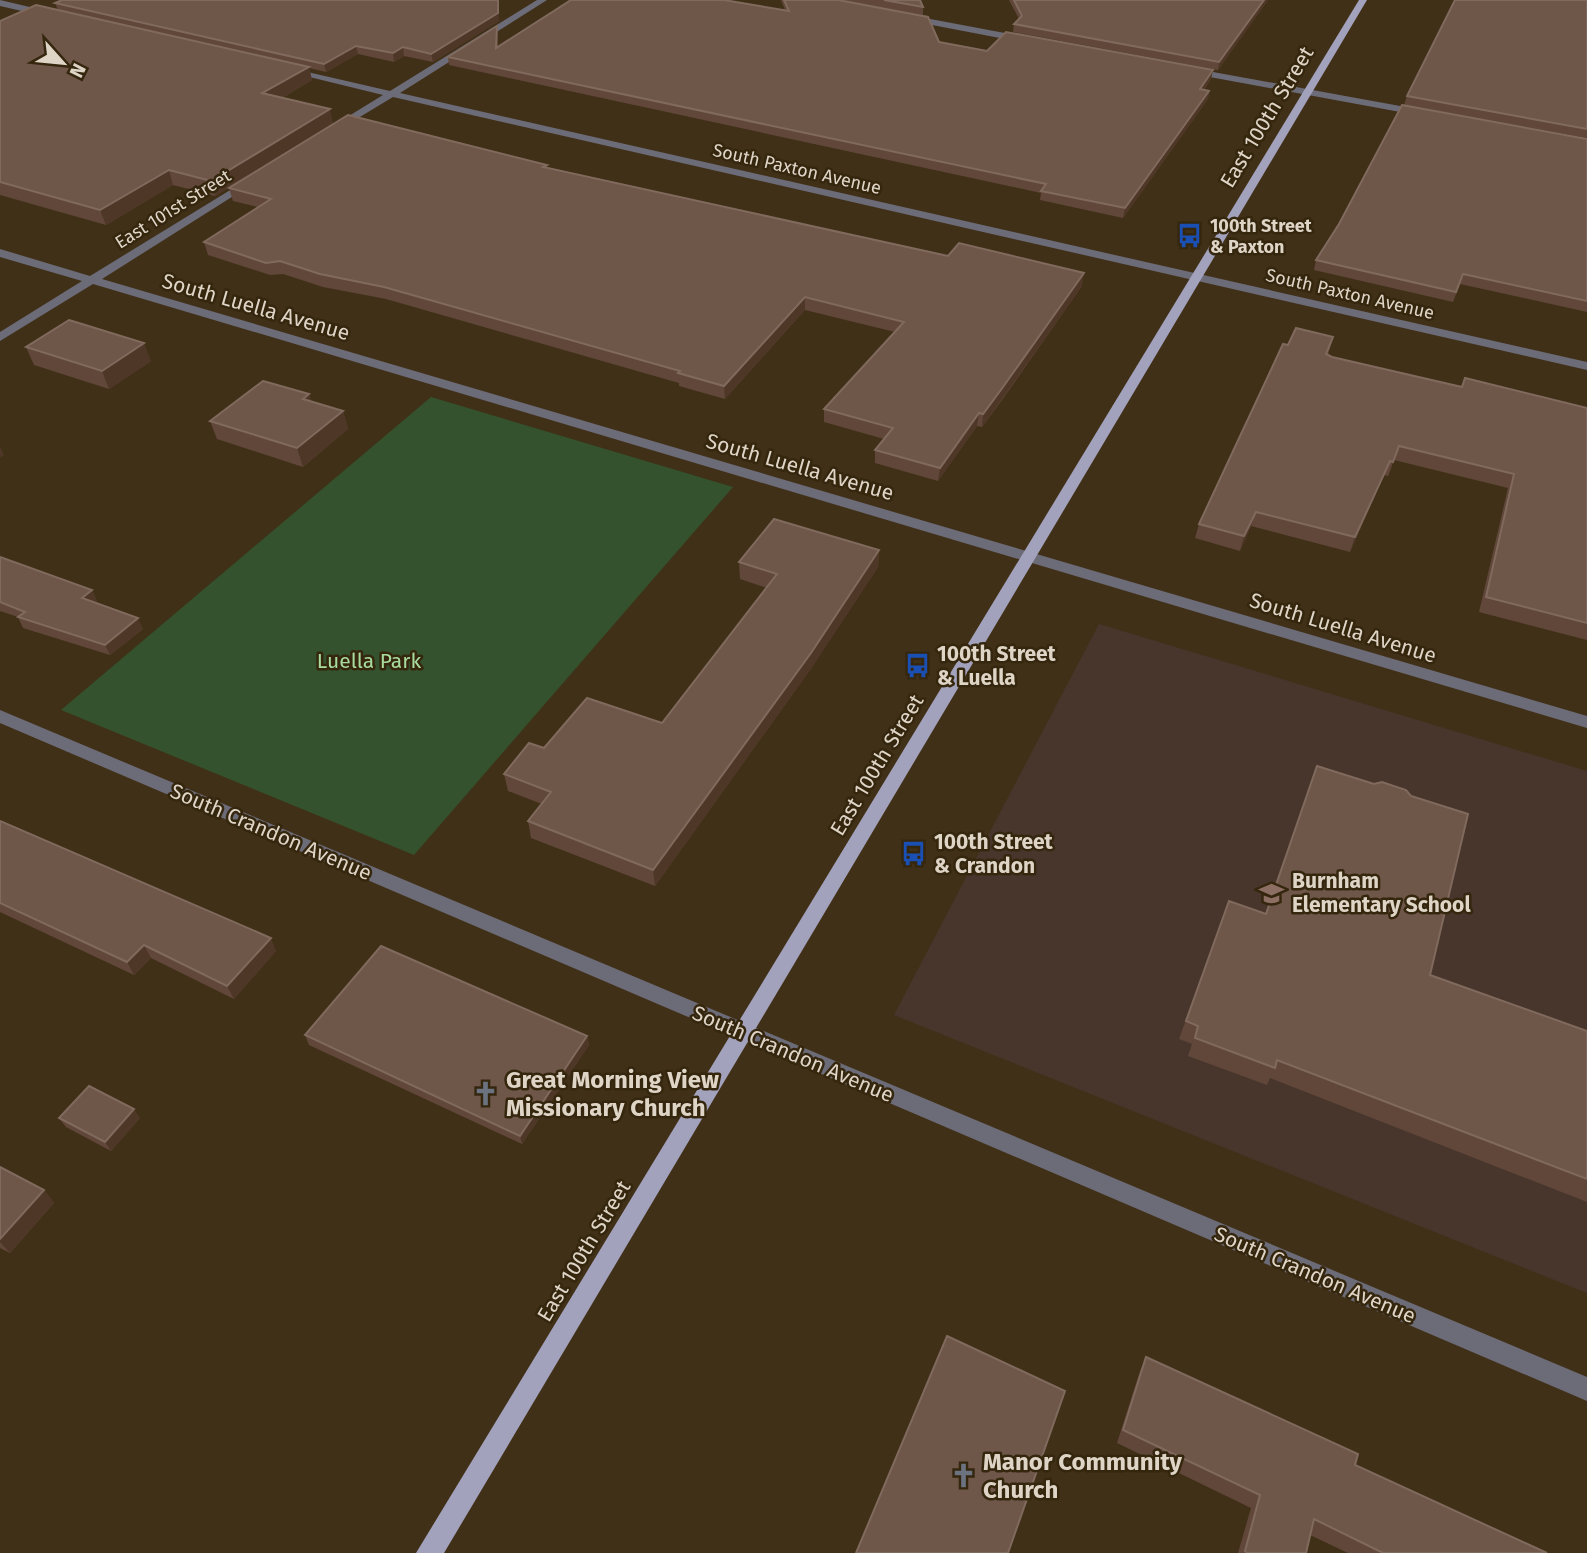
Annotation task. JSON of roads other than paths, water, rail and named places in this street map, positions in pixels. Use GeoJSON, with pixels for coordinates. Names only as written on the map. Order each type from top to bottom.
{"type":"FeatureCollection","features":[{"type":"Feature","properties":{"kind":"main road","name":"East 100th Street"},"geometry":{"type":"LineString","coordinates":[[429,1553],[1363,0]]}},
{"type":"Feature","properties":{"kind":"street"},"geometry":{"type":"LineString","coordinates":[[321,138],[543,0]]}},
{"type":"Feature","properties":{"kind":"street"},"geometry":{"type":"LineString","coordinates":[[0,3],[64,18]]}},
{"type":"Feature","properties":{"kind":"street"},"geometry":{"type":"LineString","coordinates":[[892,15],[1042,43]]}},
{"type":"Feature","properties":{"kind":"street","name":"South Paxton Avenue"},"geometry":{"type":"LineString","coordinates":[[271,66],[1587,366]]}},
{"type":"Feature","properties":{"kind":"street"},"geometry":{"type":"LineString","coordinates":[[1176,68],[1434,116]]}},
{"type":"Feature","properties":{"kind":"street","name":"East 101st Street"},"geometry":{"type":"LineString","coordinates":[[0,337],[256,178]]}},
{"type":"Feature","properties":{"kind":"street","name":"South Luella Avenue"},"geometry":{"type":"LineString","coordinates":[[0,253],[1587,722]]}},
{"type":"Feature","properties":{"kind":"street","name":"South Crandon Avenue"},"geometry":{"type":"LineString","coordinates":[[0,716],[742,1033],[1587,1389]]}},
{"type":"Feature","properties":{"kind":"place","name":"100th Street & Paxton"},"geometry":{"type":"Point","coordinates":[1190,236]}},
{"type":"Feature","properties":{"kind":"place","name":"100th Street & Luella"},"geometry":{"type":"Point","coordinates":[917,666]}},
{"type":"Feature","properties":{"kind":"place","name":"100th Street & Crandon"},"geometry":{"type":"Point","coordinates":[914,854]}},
{"type":"Feature","properties":{"kind":"place","name":"Burnham Elementary School"},"geometry":{"type":"Point","coordinates":[1272,893]}},
{"type":"Feature","properties":{"kind":"place","name":"Great Morning View Missionary Church"},"geometry":{"type":"Point","coordinates":[486,1094]}},
{"type":"Feature","properties":{"kind":"place","name":"Manor Community Church"},"geometry":{"type":"Point","coordinates":[963,1476]}},
{"type":"Feature","properties":{"kind":"park label","name":"Luella Park"},"geometry":{"type":"Point","coordinates":[369,661]}}]}
